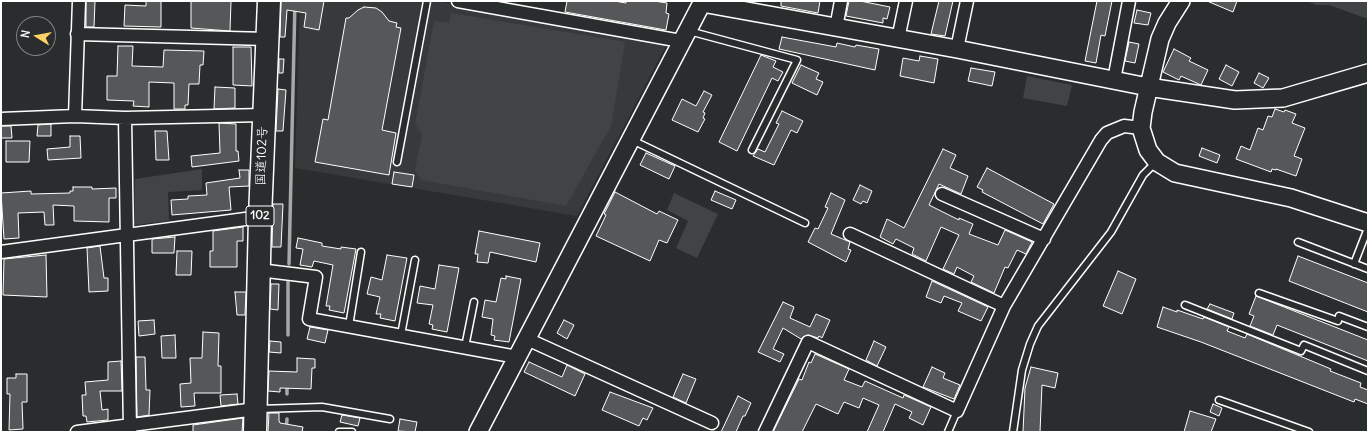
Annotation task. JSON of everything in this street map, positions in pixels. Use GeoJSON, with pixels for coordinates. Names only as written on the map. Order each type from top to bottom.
{"type":"FeatureCollection","features":[{"type":"Feature","properties":{"kind":"highway","name":"国道102号"},"geometry":{"type":"LineString","coordinates":[[255,432],[260,217],[269,1]]}},
{"type":"Feature","properties":{"kind":"street"},"geometry":{"type":"LineString","coordinates":[[75,116],[78,1]]}},
{"type":"Feature","properties":{"kind":"street"},"geometry":{"type":"LineString","coordinates":[[458,1],[684,35]]}},
{"type":"Feature","properties":{"kind":"street"},"geometry":{"type":"LineString","coordinates":[[836,28],[841,1]]}},
{"type":"Feature","properties":{"kind":"street"},"geometry":{"type":"LineString","coordinates":[[898,39],[906,1]]}},
{"type":"Feature","properties":{"kind":"street"},"geometry":{"type":"LineString","coordinates":[[957,49],[967,1]]}},
{"type":"Feature","properties":{"kind":"street"},"geometry":{"type":"LineString","coordinates":[[1114,80],[1129,1]]}},
{"type":"Feature","properties":{"kind":"street"},"geometry":{"type":"LineString","coordinates":[[1181,1],[1167,23],[1160,39],[1148,87],[1141,128],[1148,150],[1157,162],[1175,173],[1291,198],[1368,223]]}},
{"type":"Feature","properties":{"kind":"street"},"geometry":{"type":"LineString","coordinates":[[478,432],[631,139],[684,35],[698,2],[957,49],[1148,87],[1235,100],[1269,100],[1283,98],[1368,73]]}},
{"type":"Feature","properties":{"kind":"street"},"geometry":{"type":"LineString","coordinates":[[77,34],[267,39]]}},
{"type":"Feature","properties":{"kind":"street"},"geometry":{"type":"LineString","coordinates":[[1,119],[75,116],[125,118],[264,116]]}},
{"type":"Feature","properties":{"kind":"street"},"geometry":{"type":"LineString","coordinates":[[125,118],[130,428]]}},
{"type":"Feature","properties":{"kind":"street"},"geometry":{"type":"LineString","coordinates":[[765,432],[808,342],[957,411],[1004,306],[1101,140],[1107,133],[1124,126],[1141,128]]}},
{"type":"Feature","properties":{"kind":"street"},"geometry":{"type":"LineString","coordinates":[[942,194],[1044,239]]}},
{"type":"Feature","properties":{"kind":"street"},"geometry":{"type":"LineString","coordinates":[[1,252],[260,217]]}},
{"type":"Feature","properties":{"kind":"street"},"geometry":{"type":"LineString","coordinates":[[850,234],[1004,306]]}},
{"type":"Feature","properties":{"kind":"street"},"geometry":{"type":"LineString","coordinates":[[259,270],[316,277],[309,318],[518,357]]}},
{"type":"Feature","properties":{"kind":"street"},"geometry":{"type":"LineString","coordinates":[[527,339],[712,423]]}},
{"type":"Feature","properties":{"kind":"street"},"geometry":{"type":"LineString","coordinates":[[77,432],[130,428],[256,409]]}},
{"type":"Feature","properties":{"kind":"lane"},"geometry":{"type":"LineString","coordinates":[[397,162],[427,1]]}},
{"type":"Feature","properties":{"kind":"lane"},"geometry":{"type":"LineString","coordinates":[[684,35],[797,60],[752,150]]}},
{"type":"Feature","properties":{"kind":"lane"},"geometry":{"type":"LineString","coordinates":[[631,139],[805,223]]}},
{"type":"Feature","properties":{"kind":"lane"},"geometry":{"type":"LineString","coordinates":[[1013,432],[1022,370],[1030,344],[1038,326],[1112,232],[1143,175],[1157,162]]}},
{"type":"Feature","properties":{"kind":"lane"},"geometry":{"type":"LineString","coordinates":[[1354,264],[1368,228]]}},
{"type":"Feature","properties":{"kind":"lane"},"geometry":{"type":"LineString","coordinates":[[1298,242],[1368,269]]}},
{"type":"Feature","properties":{"kind":"lane"},"geometry":{"type":"LineString","coordinates":[[348,326],[361,252]]}},
{"type":"Feature","properties":{"kind":"lane"},"geometry":{"type":"LineString","coordinates":[[401,335],[415,260]]}},
{"type":"Feature","properties":{"kind":"lane"},"geometry":{"type":"LineString","coordinates":[[1259,293],[1338,321],[1340,316],[1368,327]]}},
{"type":"Feature","properties":{"kind":"lane"},"geometry":{"type":"LineString","coordinates":[[465,346],[474,302]]}},
{"type":"Feature","properties":{"kind":"lane"},"geometry":{"type":"LineString","coordinates":[[1185,306],[1301,351],[1304,345],[1368,371]]}},
{"type":"Feature","properties":{"kind":"lane"},"geometry":{"type":"LineString","coordinates":[[1219,400],[1309,432]]}},
{"type":"Feature","properties":{"kind":"lane"},"geometry":{"type":"LineString","coordinates":[[256,409],[322,406],[390,419]]}},
{"type":"Feature","properties":{"kind":"lane"},"geometry":{"type":"LineString","coordinates":[[948,432],[957,411]]}},
{"type":"Feature","properties":{"kind":"lane"},"geometry":{"type":"LineString","coordinates":[[339,432],[352,432]]}},
{"type":"Feature","properties":{"kind":"shaded area"},"geometry":{"type":"Polygon","coordinates":[[[300,1],[436,1],[668,42],[577,216],[295,168],[300,1]]]}},
{"type":"Feature","properties":{"kind":"shaded area"},"geometry":{"type":"Polygon","coordinates":[[[1306,1],[1368,1],[1368,19],[1329,5],[1316,5],[1306,1]]]}},
{"type":"Feature","properties":{"kind":"shaded area"},"geometry":{"type":"Polygon","coordinates":[[[451,13],[625,42],[611,126],[566,206],[421,180],[415,170],[422,134],[415,124],[434,21],[449,23],[451,13]]]}},
{"type":"Feature","properties":{"kind":"shaded area"},"geometry":{"type":"Polygon","coordinates":[[[1027,76],[1072,85],[1067,106],[1023,98],[1027,76]]]}},
{"type":"Feature","properties":{"kind":"shaded area"},"geometry":{"type":"Polygon","coordinates":[[[202,169],[202,190],[168,192],[169,221],[134,225],[135,179],[202,169]]]}},
{"type":"Feature","properties":{"kind":"shaded area"},"geometry":{"type":"Polygon","coordinates":[[[674,193],[718,214],[697,258],[676,248],[688,221],[667,210],[674,193]]]}},
{"type":"Feature","properties":{"kind":"building"},"geometry":{"type":"Polygon","coordinates":[[[86,1],[95,1],[94,27],[86,27],[86,1]]]}},
{"type":"Feature","properties":{"kind":"building"},"geometry":{"type":"Polygon","coordinates":[[[146,1],[161,1],[161,27],[124,26],[125,5],[146,6],[146,1]]]}},
{"type":"Feature","properties":{"kind":"building"},"geometry":{"type":"Polygon","coordinates":[[[191,1],[231,1],[230,31],[191,28],[191,1]]]}},
{"type":"Feature","properties":{"kind":"building"},"geometry":{"type":"Polygon","coordinates":[[[281,1],[324,1],[319,30],[304,27],[306,13],[287,10],[285,37],[280,37],[281,1]]]}},
{"type":"Feature","properties":{"kind":"building"},"geometry":{"type":"Polygon","coordinates":[[[567,1],[614,1],[626,3],[626,1],[654,1],[667,3],[666,13],[669,14],[666,30],[565,12],[567,1]]]}},
{"type":"Feature","properties":{"kind":"building"},"geometry":{"type":"Polygon","coordinates":[[[781,1],[820,1],[818,13],[781,6],[781,1]]]}},
{"type":"Feature","properties":{"kind":"building"},"geometry":{"type":"Polygon","coordinates":[[[849,1],[860,1],[890,7],[887,19],[883,18],[883,23],[846,16],[849,1]]]}},
{"type":"Feature","properties":{"kind":"building"},"geometry":{"type":"Polygon","coordinates":[[[939,1],[953,1],[945,36],[931,34],[939,1]]]}},
{"type":"Feature","properties":{"kind":"building"},"geometry":{"type":"Polygon","coordinates":[[[1097,1],[1112,1],[1105,36],[1101,35],[1096,63],[1085,61],[1097,1]]]}},
{"type":"Feature","properties":{"kind":"building"},"geometry":{"type":"Polygon","coordinates":[[[1207,1],[1237,1],[1233,12],[1207,1]]]}},
{"type":"Feature","properties":{"kind":"building"},"geometry":{"type":"Polygon","coordinates":[[[364,7],[376,8],[382,12],[389,21],[397,23],[396,27],[401,28],[382,130],[396,133],[389,175],[315,162],[323,119],[328,120],[346,18],[349,18],[364,7]]]}},
{"type":"Feature","properties":{"kind":"building"},"geometry":{"type":"Polygon","coordinates":[[[1137,10],[1151,13],[1148,25],[1134,23],[1137,10]]]}},
{"type":"Feature","properties":{"kind":"building"},"geometry":{"type":"Polygon","coordinates":[[[782,37],[836,47],[837,43],[855,47],[856,45],[879,49],[875,70],[779,49],[782,37]]]}},
{"type":"Feature","properties":{"kind":"building"},"geometry":{"type":"Polygon","coordinates":[[[1129,42],[1139,44],[1135,63],[1125,61],[1129,42]]]}},
{"type":"Feature","properties":{"kind":"building"},"geometry":{"type":"Polygon","coordinates":[[[118,46],[133,46],[132,66],[163,67],[164,50],[204,51],[203,65],[200,65],[199,84],[189,84],[188,105],[185,105],[185,109],[174,109],[174,83],[149,82],[149,107],[133,106],[134,101],[107,100],[107,76],[117,76],[118,46]]]}},
{"type":"Feature","properties":{"kind":"building"},"geometry":{"type":"Polygon","coordinates":[[[233,47],[251,47],[252,86],[233,85],[233,47]]]}},
{"type":"Feature","properties":{"kind":"building"},"geometry":{"type":"Polygon","coordinates":[[[1174,49],[1191,58],[1189,61],[1208,70],[1201,85],[1181,76],[1179,80],[1163,72],[1174,49]]]}},
{"type":"Feature","properties":{"kind":"building"},"geometry":{"type":"Polygon","coordinates":[[[761,55],[776,61],[773,67],[783,72],[778,81],[772,78],[737,151],[719,142],[761,55]]]}},
{"type":"Feature","properties":{"kind":"building"},"geometry":{"type":"Polygon","coordinates":[[[920,56],[938,59],[934,83],[900,76],[903,58],[919,61],[920,56]]]}},
{"type":"Feature","properties":{"kind":"building"},"geometry":{"type":"Polygon","coordinates":[[[279,59],[284,59],[283,73],[279,73],[279,59]]]}},
{"type":"Feature","properties":{"kind":"building"},"geometry":{"type":"Polygon","coordinates":[[[801,65],[819,73],[816,79],[823,82],[817,95],[792,83],[801,65]]]}},
{"type":"Feature","properties":{"kind":"building"},"geometry":{"type":"Polygon","coordinates":[[[1226,65],[1239,72],[1232,86],[1219,79],[1226,65]]]}},
{"type":"Feature","properties":{"kind":"building"},"geometry":{"type":"Polygon","coordinates":[[[971,68],[995,72],[992,86],[968,81],[971,68]]]}},
{"type":"Feature","properties":{"kind":"building"},"geometry":{"type":"Polygon","coordinates":[[[1259,73],[1269,78],[1263,88],[1254,83],[1259,73]]]}},
{"type":"Feature","properties":{"kind":"building"},"geometry":{"type":"Polygon","coordinates":[[[215,87],[235,88],[235,108],[214,109],[215,87]]]}},
{"type":"Feature","properties":{"kind":"building"},"geometry":{"type":"Polygon","coordinates":[[[278,89],[286,90],[283,131],[276,131],[278,89]]]}},
{"type":"Feature","properties":{"kind":"building"},"geometry":{"type":"Polygon","coordinates":[[[704,91],[712,95],[703,112],[705,113],[703,118],[705,119],[698,132],[672,120],[682,99],[696,106],[704,91]]]}},
{"type":"Feature","properties":{"kind":"building"},"geometry":{"type":"Polygon","coordinates":[[[1275,109],[1284,112],[1285,110],[1296,114],[1292,123],[1305,128],[1294,156],[1302,159],[1296,176],[1276,169],[1272,169],[1271,172],[1236,159],[1241,146],[1250,150],[1258,128],[1263,130],[1268,116],[1272,117],[1275,109]]]}},
{"type":"Feature","properties":{"kind":"building"},"geometry":{"type":"Polygon","coordinates":[[[782,111],[803,121],[797,133],[791,130],[774,165],[753,156],[758,149],[765,152],[779,124],[776,123],[782,111]]]}},
{"type":"Feature","properties":{"kind":"building"},"geometry":{"type":"Polygon","coordinates":[[[219,123],[236,124],[236,151],[238,151],[239,161],[192,167],[191,156],[220,153],[219,123]]]}},
{"type":"Feature","properties":{"kind":"building"},"geometry":{"type":"Polygon","coordinates":[[[51,124],[51,136],[37,136],[38,125],[51,124]]]}},
{"type":"Feature","properties":{"kind":"building"},"geometry":{"type":"Polygon","coordinates":[[[1,126],[11,126],[12,138],[1,138],[1,126]]]}},
{"type":"Feature","properties":{"kind":"building"},"geometry":{"type":"Polygon","coordinates":[[[155,131],[167,131],[169,160],[156,160],[155,131]]]}},
{"type":"Feature","properties":{"kind":"building"},"geometry":{"type":"Polygon","coordinates":[[[70,136],[80,136],[81,158],[48,160],[47,149],[70,147],[70,136]]]}},
{"type":"Feature","properties":{"kind":"building"},"geometry":{"type":"Polygon","coordinates":[[[6,141],[30,141],[29,162],[6,162],[6,141]]]}},
{"type":"Feature","properties":{"kind":"building"},"geometry":{"type":"Polygon","coordinates":[[[1202,148],[1220,155],[1217,163],[1199,156],[1202,148]]]}},
{"type":"Feature","properties":{"kind":"building"},"geometry":{"type":"Polygon","coordinates":[[[943,149],[956,155],[950,168],[968,176],[961,194],[939,184],[929,205],[959,220],[959,218],[973,224],[969,234],[998,245],[1005,230],[1032,242],[1026,254],[1017,250],[1008,268],[1005,267],[994,293],[971,282],[974,276],[957,267],[954,274],[943,269],[959,235],[941,227],[926,261],[912,254],[914,248],[896,239],[893,244],[880,237],[887,219],[904,228],[943,149]]]}},
{"type":"Feature","properties":{"kind":"building"},"geometry":{"type":"Polygon","coordinates":[[[646,153],[675,166],[669,179],[640,165],[646,153]]]}},
{"type":"Feature","properties":{"kind":"building"},"geometry":{"type":"Polygon","coordinates":[[[987,168],[1054,204],[1043,224],[982,192],[983,190],[977,187],[987,168]]]}},
{"type":"Feature","properties":{"kind":"building"},"geometry":{"type":"Polygon","coordinates":[[[239,170],[249,170],[249,186],[229,187],[231,210],[172,215],[171,200],[188,199],[188,196],[207,195],[206,183],[240,178],[239,170]]]}},
{"type":"Feature","properties":{"kind":"building"},"geometry":{"type":"Polygon","coordinates":[[[394,172],[414,175],[412,187],[392,184],[394,172]]]}},
{"type":"Feature","properties":{"kind":"building"},"geometry":{"type":"Polygon","coordinates":[[[860,185],[872,191],[867,203],[863,201],[861,204],[853,200],[860,185]]]}},
{"type":"Feature","properties":{"kind":"building"},"geometry":{"type":"Polygon","coordinates":[[[73,187],[92,187],[92,189],[116,188],[116,198],[109,198],[109,222],[74,221],[74,206],[53,205],[54,225],[45,225],[44,212],[18,213],[19,238],[4,239],[1,193],[31,191],[31,194],[70,193],[70,191],[73,191],[73,187]]]}},
{"type":"Feature","properties":{"kind":"building"},"geometry":{"type":"Polygon","coordinates":[[[715,191],[736,200],[732,209],[711,200],[715,191]]]}},
{"type":"Feature","properties":{"kind":"building"},"geometry":{"type":"Polygon","coordinates":[[[615,192],[657,214],[659,211],[678,220],[667,243],[659,240],[650,261],[596,236],[606,215],[604,214],[615,192]]]}},
{"type":"Feature","properties":{"kind":"building"},"geometry":{"type":"Polygon","coordinates":[[[831,193],[845,200],[831,234],[850,242],[848,249],[851,250],[846,262],[808,242],[815,228],[818,229],[828,208],[825,207],[831,193]]]}},
{"type":"Feature","properties":{"kind":"building"},"geometry":{"type":"Polygon","coordinates":[[[273,204],[283,204],[281,247],[272,247],[273,204]]]}},
{"type":"Feature","properties":{"kind":"building"},"geometry":{"type":"Polygon","coordinates":[[[243,227],[243,241],[237,241],[237,267],[210,267],[210,251],[213,251],[213,231],[243,227]]]}},
{"type":"Feature","properties":{"kind":"building"},"geometry":{"type":"Polygon","coordinates":[[[479,231],[540,243],[536,262],[490,252],[488,263],[477,262],[478,254],[475,254],[479,231]]]}},
{"type":"Feature","properties":{"kind":"building"},"geometry":{"type":"Polygon","coordinates":[[[175,237],[174,253],[152,253],[152,239],[175,237]]]}},
{"type":"Feature","properties":{"kind":"building"},"geometry":{"type":"Polygon","coordinates":[[[298,238],[322,243],[322,246],[341,249],[341,247],[356,249],[344,313],[329,310],[330,306],[326,306],[333,265],[314,261],[312,267],[300,265],[303,249],[296,248],[298,238]]]}},
{"type":"Feature","properties":{"kind":"building"},"geometry":{"type":"Polygon","coordinates":[[[100,246],[104,278],[108,278],[108,291],[89,292],[87,248],[100,246]]]}},
{"type":"Feature","properties":{"kind":"building"},"geometry":{"type":"Polygon","coordinates":[[[177,251],[192,251],[191,275],[176,275],[177,251]]]}},
{"type":"Feature","properties":{"kind":"building"},"geometry":{"type":"Polygon","coordinates":[[[46,255],[47,297],[3,295],[4,259],[46,255]]]}},
{"type":"Feature","properties":{"kind":"building"},"geometry":{"type":"Polygon","coordinates":[[[387,255],[407,258],[395,321],[380,318],[381,314],[376,314],[380,297],[367,294],[371,277],[382,280],[387,255]]]}},
{"type":"Feature","properties":{"kind":"building"},"geometry":{"type":"Polygon","coordinates":[[[1298,256],[1368,283],[1368,312],[1289,281],[1298,256]]]}},
{"type":"Feature","properties":{"kind":"building"},"geometry":{"type":"Polygon","coordinates":[[[439,265],[459,268],[447,332],[432,329],[433,325],[429,324],[433,305],[417,303],[420,286],[435,289],[439,265]]]}},
{"type":"Feature","properties":{"kind":"building"},"geometry":{"type":"Polygon","coordinates":[[[1118,271],[1136,279],[1122,314],[1103,306],[1118,271]]]}},
{"type":"Feature","properties":{"kind":"building"},"geometry":{"type":"Polygon","coordinates":[[[506,276],[521,279],[509,342],[494,340],[495,336],[491,335],[493,319],[482,317],[485,300],[496,302],[501,278],[506,279],[506,276]]]}},
{"type":"Feature","properties":{"kind":"building"},"geometry":{"type":"Polygon","coordinates":[[[932,281],[988,307],[981,321],[958,311],[962,303],[944,296],[941,303],[926,297],[932,281]]]}},
{"type":"Feature","properties":{"kind":"building"},"geometry":{"type":"Polygon","coordinates":[[[271,284],[279,284],[278,310],[270,309],[271,284]]]}},
{"type":"Feature","properties":{"kind":"building"},"geometry":{"type":"Polygon","coordinates":[[[235,292],[246,292],[245,315],[237,315],[235,292]]]}},
{"type":"Feature","properties":{"kind":"building"},"geometry":{"type":"Polygon","coordinates":[[[1256,296],[1368,340],[1368,361],[1277,325],[1273,335],[1250,326],[1254,316],[1249,314],[1256,296]]]}},
{"type":"Feature","properties":{"kind":"building"},"geometry":{"type":"Polygon","coordinates":[[[783,302],[794,307],[790,318],[810,327],[816,314],[830,320],[822,338],[819,336],[818,338],[808,335],[801,339],[783,328],[773,349],[784,354],[780,362],[758,352],[783,302]]]}},
{"type":"Feature","properties":{"kind":"building"},"geometry":{"type":"Polygon","coordinates":[[[1210,304],[1234,313],[1232,319],[1207,309],[1210,304]]]}},
{"type":"Feature","properties":{"kind":"building"},"geometry":{"type":"Polygon","coordinates":[[[1163,307],[1203,319],[1204,317],[1229,327],[1227,331],[1245,338],[1247,334],[1331,369],[1330,371],[1361,383],[1360,387],[1368,390],[1368,404],[1355,399],[1354,402],[1201,342],[1157,327],[1163,307]]]}},
{"type":"Feature","properties":{"kind":"building"},"geometry":{"type":"Polygon","coordinates":[[[154,320],[155,334],[139,336],[138,321],[154,320]]]}},
{"type":"Feature","properties":{"kind":"building"},"geometry":{"type":"Polygon","coordinates":[[[564,320],[574,325],[567,339],[557,333],[564,320]]]}},
{"type":"Feature","properties":{"kind":"building"},"geometry":{"type":"Polygon","coordinates":[[[310,327],[328,330],[325,343],[307,339],[310,327]]]}},
{"type":"Feature","properties":{"kind":"building"},"geometry":{"type":"Polygon","coordinates":[[[203,332],[219,333],[218,366],[221,366],[221,393],[194,393],[195,406],[181,407],[180,384],[191,383],[190,358],[202,358],[203,332]]]}},
{"type":"Feature","properties":{"kind":"building"},"geometry":{"type":"Polygon","coordinates":[[[175,335],[176,358],[162,358],[161,336],[175,335]]]}},
{"type":"Feature","properties":{"kind":"building"},"geometry":{"type":"Polygon","coordinates":[[[270,341],[281,342],[281,353],[269,352],[270,341]]]}},
{"type":"Feature","properties":{"kind":"building"},"geometry":{"type":"Polygon","coordinates":[[[874,341],[886,347],[877,366],[866,360],[874,341]]]}},
{"type":"Feature","properties":{"kind":"building"},"geometry":{"type":"Polygon","coordinates":[[[815,354],[849,369],[844,380],[862,387],[865,381],[903,398],[904,395],[931,407],[923,425],[909,418],[912,412],[895,404],[883,432],[867,432],[879,405],[863,398],[859,408],[844,402],[838,414],[816,404],[802,432],[773,432],[799,379],[802,380],[809,362],[811,363],[815,354]]]}},
{"type":"Feature","properties":{"kind":"building"},"geometry":{"type":"Polygon","coordinates":[[[136,357],[145,357],[146,390],[150,390],[149,415],[137,417],[136,357]]]}},
{"type":"Feature","properties":{"kind":"building"},"geometry":{"type":"Polygon","coordinates":[[[297,358],[315,359],[315,368],[312,368],[311,389],[280,388],[280,392],[268,391],[269,371],[297,372],[297,358]]]}},
{"type":"Feature","properties":{"kind":"building"},"geometry":{"type":"Polygon","coordinates":[[[121,361],[122,391],[100,391],[102,410],[108,409],[108,420],[87,422],[86,416],[83,416],[82,395],[86,395],[85,382],[108,380],[108,362],[121,361]]]}},
{"type":"Feature","properties":{"kind":"building"},"geometry":{"type":"Polygon","coordinates":[[[529,362],[562,377],[567,365],[585,374],[575,396],[524,372],[529,362]]]}},
{"type":"Feature","properties":{"kind":"building"},"geometry":{"type":"Polygon","coordinates":[[[932,367],[945,373],[943,378],[960,385],[954,399],[923,387],[932,367]]]}},
{"type":"Feature","properties":{"kind":"building"},"geometry":{"type":"Polygon","coordinates":[[[1031,367],[1058,373],[1055,388],[1042,385],[1040,432],[1023,432],[1025,388],[1031,367]]]}},
{"type":"Feature","properties":{"kind":"building"},"geometry":{"type":"Polygon","coordinates":[[[16,374],[27,374],[27,402],[22,402],[23,429],[9,430],[10,394],[7,394],[7,378],[16,378],[16,374]]]}},
{"type":"Feature","properties":{"kind":"building"},"geometry":{"type":"Polygon","coordinates":[[[683,374],[696,379],[686,403],[673,397],[683,374]]]}},
{"type":"Feature","properties":{"kind":"building"},"geometry":{"type":"Polygon","coordinates":[[[610,392],[653,408],[647,420],[643,418],[639,426],[602,410],[610,392]]]}},
{"type":"Feature","properties":{"kind":"building"},"geometry":{"type":"Polygon","coordinates":[[[237,394],[238,404],[221,406],[220,395],[237,394]]]}},
{"type":"Feature","properties":{"kind":"building"},"geometry":{"type":"Polygon","coordinates":[[[738,396],[751,403],[745,416],[743,416],[736,432],[721,432],[738,396]]]}},
{"type":"Feature","properties":{"kind":"building"},"geometry":{"type":"Polygon","coordinates":[[[1213,404],[1222,408],[1219,416],[1210,412],[1213,404]]]}},
{"type":"Feature","properties":{"kind":"building"},"geometry":{"type":"Polygon","coordinates":[[[1190,411],[1216,419],[1211,432],[1184,432],[1190,411]]]}},
{"type":"Feature","properties":{"kind":"building"},"geometry":{"type":"Polygon","coordinates":[[[269,413],[279,413],[280,423],[303,427],[302,432],[268,432],[269,413]]]}},
{"type":"Feature","properties":{"kind":"building"},"geometry":{"type":"Polygon","coordinates":[[[342,415],[360,418],[358,426],[340,422],[342,415]]]}},
{"type":"Feature","properties":{"kind":"building"},"geometry":{"type":"Polygon","coordinates":[[[243,418],[242,432],[193,432],[193,425],[243,418]]]}},
{"type":"Feature","properties":{"kind":"building"},"geometry":{"type":"Polygon","coordinates":[[[400,419],[417,422],[415,432],[398,431],[400,419]]]}},
{"type":"Feature","properties":{"kind":"waterway"},"geometry":{"type":"LineString","coordinates":[[289,264],[295,1]]}},
{"type":"Feature","properties":{"kind":"waterway"},"geometry":{"type":"LineString","coordinates":[[288,282],[288,335]]}},
{"type":"Feature","properties":{"kind":"waterway"},"geometry":{"type":"LineString","coordinates":[[287,385],[287,394]]}},
{"type":"Feature","properties":{"kind":"waterway"},"geometry":{"type":"LineString","coordinates":[[286,432],[287,419]]}}]}
